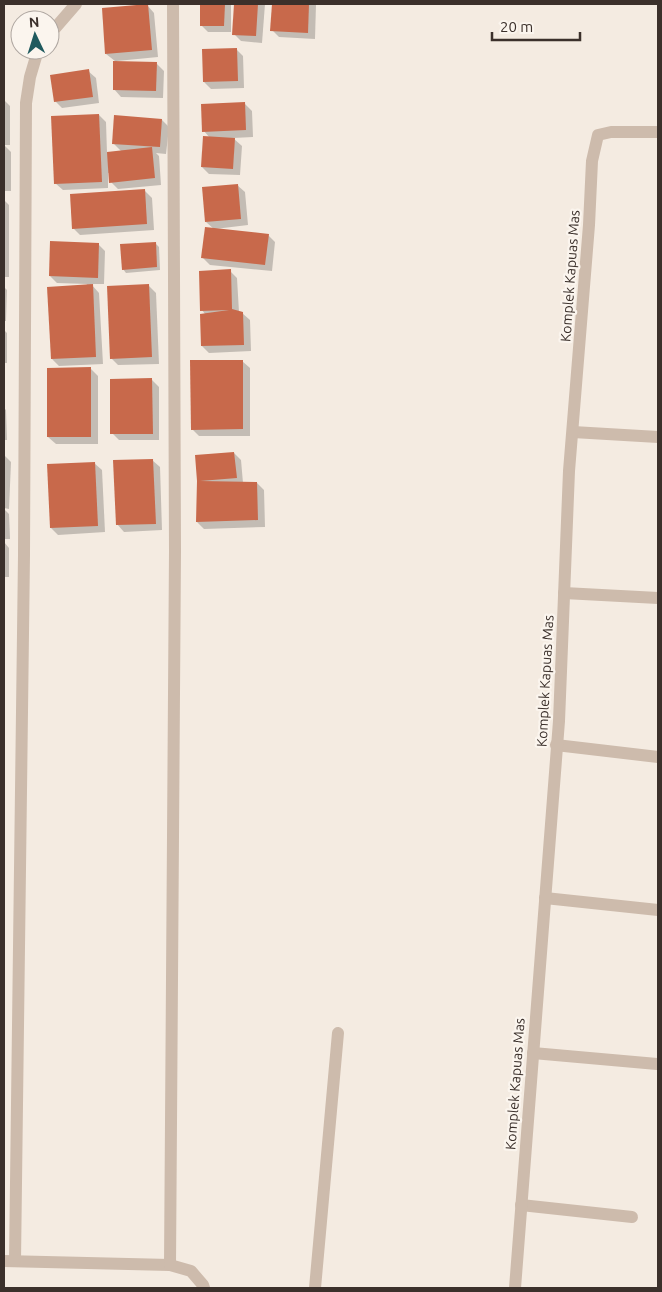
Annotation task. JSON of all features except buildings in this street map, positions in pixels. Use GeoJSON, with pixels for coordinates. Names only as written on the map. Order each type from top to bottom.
{"type":"FeatureCollection","features":[{"type":"Feature","properties":{"kind":"street"},"geometry":{"type":"LineString","coordinates":[[60,22],[76,4]]}},
{"type":"Feature","properties":{"kind":"street"},"geometry":{"type":"LineString","coordinates":[[170,1265],[175,551],[173,4]]}},
{"type":"Feature","properties":{"kind":"street"},"geometry":{"type":"LineString","coordinates":[[35,60],[26,103],[24,556],[9,1261],[170,1265],[191,1271],[204,1285],[204,1288]]}},
{"type":"Feature","properties":{"kind":"street","name":"Komplek Kapuas Mas"},"geometry":{"type":"LineString","coordinates":[[515,1288],[559,721],[569,471],[589,225],[592,161],[598,136],[611,132],[658,132]]}},
{"type":"Feature","properties":{"kind":"street"},"geometry":{"type":"LineString","coordinates":[[573,432],[658,437]]}},
{"type":"Feature","properties":{"kind":"street"},"geometry":{"type":"LineString","coordinates":[[564,593],[658,598]]}},
{"type":"Feature","properties":{"kind":"street"},"geometry":{"type":"LineString","coordinates":[[556,745],[658,757]]}},
{"type":"Feature","properties":{"kind":"street"},"geometry":{"type":"LineString","coordinates":[[545,898],[658,910]]}},
{"type":"Feature","properties":{"kind":"street"},"geometry":{"type":"LineString","coordinates":[[315,1288],[338,1033]]}},
{"type":"Feature","properties":{"kind":"street"},"geometry":{"type":"LineString","coordinates":[[533,1053],[657,1064]]}},
{"type":"Feature","properties":{"kind":"street"},"geometry":{"type":"LineString","coordinates":[[521,1205],[632,1217]]}}]}
